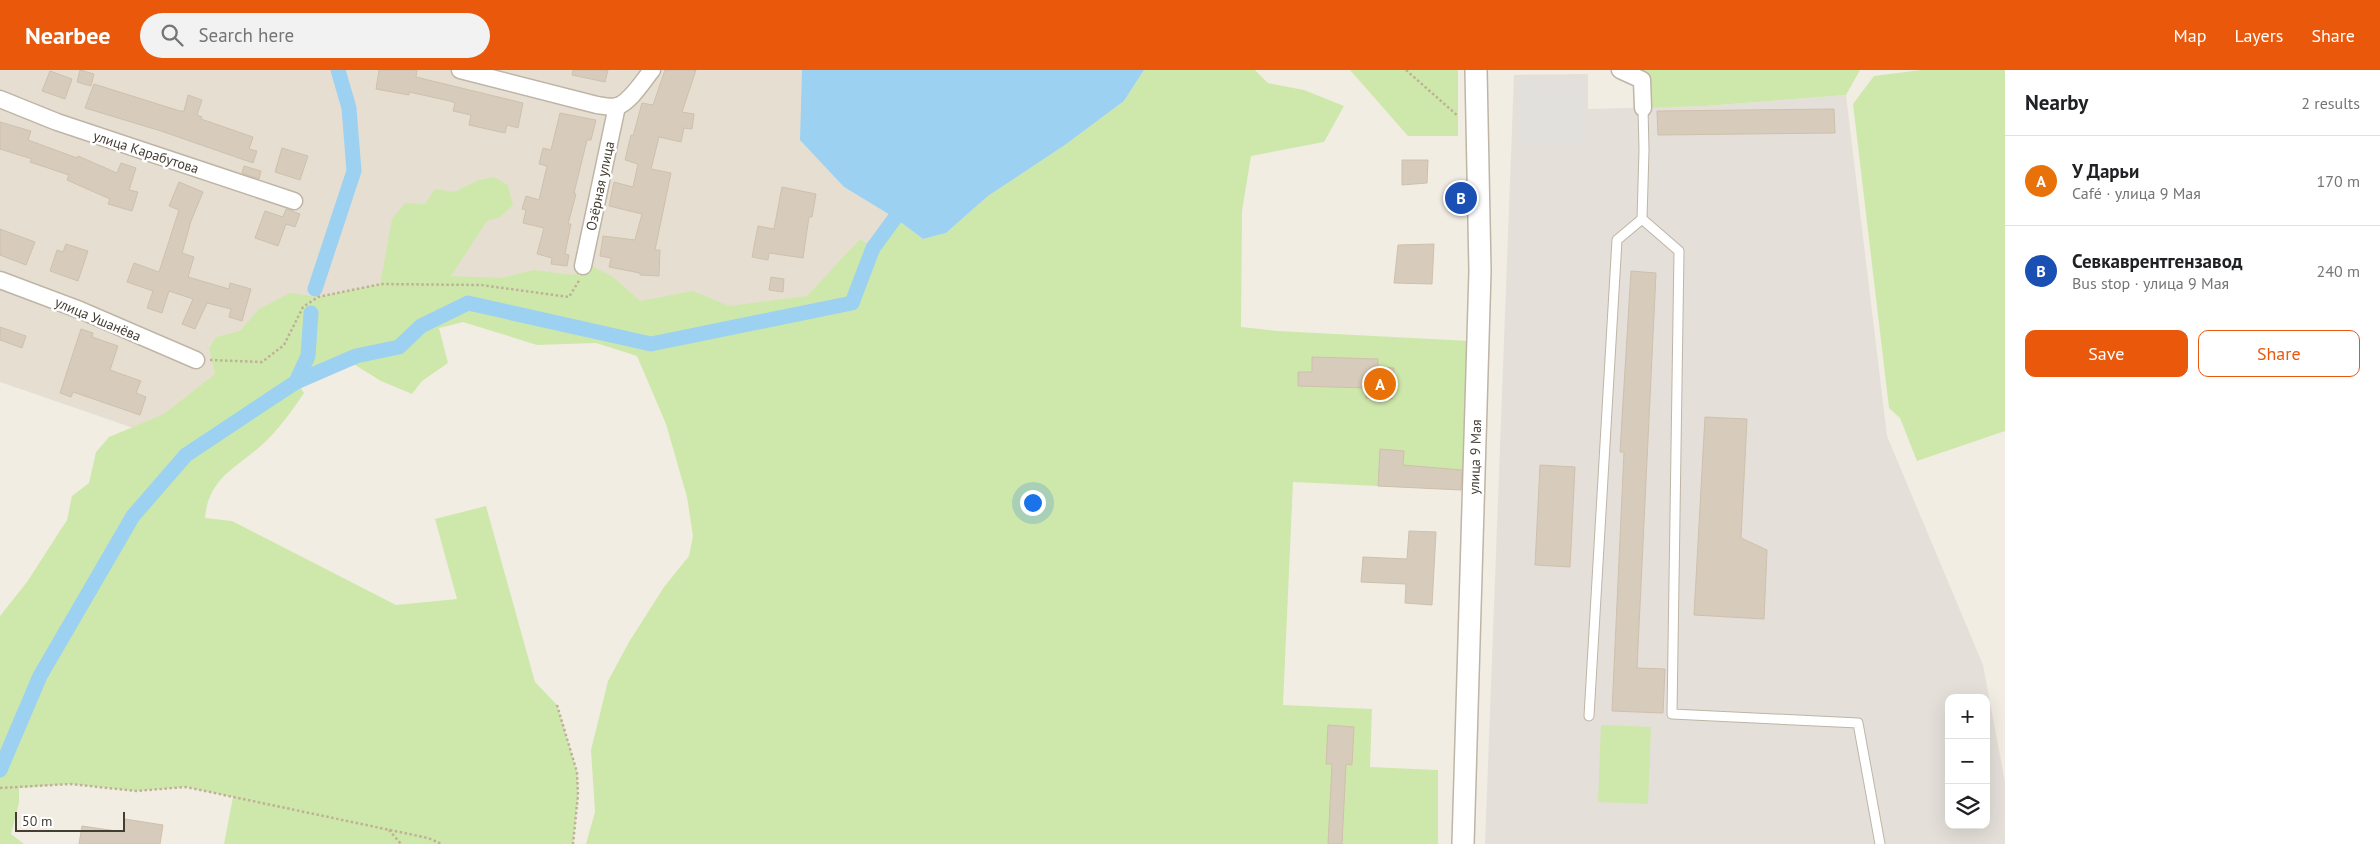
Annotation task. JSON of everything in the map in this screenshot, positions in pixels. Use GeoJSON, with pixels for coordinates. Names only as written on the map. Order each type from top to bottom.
{"type":"FeatureCollection","features":[{"type":"Feature","properties":{"kind":"street"},"geometry":{"type":"LineString","coordinates":[[460,70],[597,105],[617,106],[626,100],[652,70]]}},
{"type":"Feature","properties":{"kind":"street","name":"улица 9 Мая"},"geometry":{"type":"LineString","coordinates":[[1464,844],[1480,271],[1476,70]]}},
{"type":"Feature","properties":{"kind":"street"},"geometry":{"type":"LineString","coordinates":[[1620,70],[1642,80],[1643,108]]}},
{"type":"Feature","properties":{"kind":"street","name":"улица Карабутова"},"geometry":{"type":"LineString","coordinates":[[0,99],[58,122],[294,201]]}},
{"type":"Feature","properties":{"kind":"street","name":"Озёрная улица"},"geometry":{"type":"LineString","coordinates":[[583,266],[617,106]]}},
{"type":"Feature","properties":{"kind":"street","name":"улица Ушанёва"},"geometry":{"type":"LineString","coordinates":[[0,280],[80,310],[196,360]]}},
{"type":"Feature","properties":{"kind":"lane"},"geometry":{"type":"LineString","coordinates":[[1589,716],[1617,240],[1642,219],[1643,108]]}},
{"type":"Feature","properties":{"kind":"lane"},"geometry":{"type":"LineString","coordinates":[[1642,219],[1679,251],[1672,714],[1858,723],[1880,844]]}},
{"type":"Feature","properties":{"kind":"path"},"geometry":{"type":"LineString","coordinates":[[1406,70],[1458,116]]}},
{"type":"Feature","properties":{"kind":"path"},"geometry":{"type":"LineString","coordinates":[[196,360],[262,362],[284,345],[303,307],[318,297],[381,284],[481,285],[569,297],[579,284],[583,266]]}},
{"type":"Feature","properties":{"kind":"path"},"geometry":{"type":"LineString","coordinates":[[557,705],[577,772],[578,796],[573,844]]}},
{"type":"Feature","properties":{"kind":"path"},"geometry":{"type":"LineString","coordinates":[[0,788],[70,784],[136,791],[186,787],[388,829],[428,838],[442,844]]}},
{"type":"Feature","properties":{"kind":"path"},"geometry":{"type":"LineString","coordinates":[[388,829],[401,844]]}},
{"type":"Feature","properties":{"kind":"shaded area"},"geometry":{"type":"Polygon","coordinates":[[[0,70],[802,70],[844,187],[895,218],[873,248],[852,303],[651,344],[468,303],[356,356],[168,440],[0,382],[0,70]]]}},
{"type":"Feature","properties":{"kind":"shaded area"},"geometry":{"type":"Polygon","coordinates":[[[1588,74],[1588,109],[1706,106],[1846,95],[1887,436],[1983,665],[1988,694],[1945,694],[1945,829],[1990,829],[1990,702],[2005,782],[2005,844],[1485,844],[1514,75],[1588,74]]]}},
{"type":"Feature","properties":{"kind":"shaded area"},"geometry":{"type":"Polygon","coordinates":[[[1519,80],[1585,81],[1585,146],[1519,146],[1519,80]]]}},
{"type":"Feature","properties":{"kind":"green space"},"geometry":{"type":"Polygon","coordinates":[[[1144,70],[1255,70],[1268,83],[1304,90],[1344,106],[1324,142],[1251,156],[1242,211],[1241,327],[1278,331],[1470,341],[1462,490],[1293,482],[1283,705],[1372,709],[1370,767],[1438,770],[1438,844],[586,844],[595,812],[591,750],[608,681],[629,642],[664,587],[689,556],[693,536],[687,497],[666,424],[637,356],[596,343],[537,345],[463,322],[439,328],[448,363],[422,381],[412,394],[381,381],[347,360],[297,382],[304,393],[283,423],[268,439],[228,472],[220,481],[208,503],[205,518],[232,521],[396,605],[457,599],[435,519],[486,506],[535,682],[557,705],[577,772],[578,795],[573,844],[224,844],[233,797],[186,787],[136,791],[70,784],[19,788],[19,803],[11,834],[24,844],[0,844],[0,616],[27,582],[67,520],[72,496],[89,483],[96,452],[109,437],[164,414],[215,374],[209,348],[216,337],[240,331],[259,309],[290,293],[318,297],[380,284],[392,219],[405,203],[425,204],[435,189],[454,192],[479,180],[494,177],[508,185],[513,205],[500,217],[487,221],[451,276],[501,278],[533,270],[573,275],[590,265],[613,277],[640,301],[693,291],[729,306],[807,296],[860,239],[873,248],[895,218],[923,239],[946,233],[988,196],[1065,145],[1124,101],[1144,70]]]}},
{"type":"Feature","properties":{"kind":"green space"},"geometry":{"type":"Polygon","coordinates":[[[1350,70],[1458,70],[1458,136],[1408,136],[1350,70]]]}},
{"type":"Feature","properties":{"kind":"green space"},"geometry":{"type":"Polygon","coordinates":[[[1620,70],[1860,70],[1846,95],[1706,106],[1643,108],[1642,80],[1620,70]]]}},
{"type":"Feature","properties":{"kind":"green space"},"geometry":{"type":"Polygon","coordinates":[[[1921,70],[2005,70],[2005,431],[1917,461],[1900,418],[1889,408],[1853,104],[1874,76],[1921,70]]]}},
{"type":"Feature","properties":{"kind":"green space"},"geometry":{"type":"Polygon","coordinates":[[[1601,725],[1651,727],[1648,804],[1598,802],[1601,725]]]}},
{"type":"Feature","properties":{"kind":"water"},"geometry":{"type":"Polygon","coordinates":[[[802,70],[1144,70],[1124,101],[1065,145],[988,196],[946,233],[923,239],[895,218],[844,187],[800,140],[802,70]]]}},
{"type":"Feature","properties":{"kind":"building"},"geometry":{"type":"Polygon","coordinates":[[[80,70],[94,74],[91,86],[77,82],[80,70]]]}},
{"type":"Feature","properties":{"kind":"building"},"geometry":{"type":"Polygon","coordinates":[[[379,70],[417,70],[416,77],[523,103],[518,128],[507,125],[505,133],[469,125],[471,115],[453,111],[455,103],[450,101],[409,92],[409,95],[376,89],[379,70]]]}},
{"type":"Feature","properties":{"kind":"building"},"geometry":{"type":"Polygon","coordinates":[[[573,70],[608,70],[605,82],[572,75],[573,70]]]}},
{"type":"Feature","properties":{"kind":"building"},"geometry":{"type":"Polygon","coordinates":[[[665,70],[696,70],[682,112],[694,114],[692,129],[684,128],[681,142],[659,137],[651,169],[671,173],[655,250],[660,250],[659,276],[640,275],[640,273],[609,267],[611,258],[600,256],[603,236],[635,240],[642,214],[609,206],[614,182],[633,187],[638,164],[625,160],[631,135],[633,136],[642,103],[653,105],[665,70]]]}},
{"type":"Feature","properties":{"kind":"building"},"geometry":{"type":"Polygon","coordinates":[[[50,71],[72,79],[65,99],[42,91],[50,71]]]}},
{"type":"Feature","properties":{"kind":"building"},"geometry":{"type":"Polygon","coordinates":[[[94,84],[180,111],[184,111],[188,95],[202,100],[197,115],[202,117],[201,119],[253,137],[249,149],[257,151],[253,163],[161,131],[85,108],[94,84]]]}},
{"type":"Feature","properties":{"kind":"building"},"geometry":{"type":"Polygon","coordinates":[[[1834,109],[1835,133],[1658,135],[1657,111],[1834,109]]]}},
{"type":"Feature","properties":{"kind":"building"},"geometry":{"type":"Polygon","coordinates":[[[560,113],[596,120],[591,140],[587,140],[574,193],[576,194],[568,224],[571,224],[565,254],[569,255],[567,266],[551,264],[552,258],[537,254],[544,228],[523,223],[526,210],[522,209],[526,196],[539,200],[547,166],[539,164],[543,148],[551,150],[560,113]]]}},
{"type":"Feature","properties":{"kind":"building"},"geometry":{"type":"Polygon","coordinates":[[[0,122],[31,131],[28,140],[77,158],[78,156],[117,173],[121,163],[136,168],[129,190],[138,192],[132,211],[108,204],[110,199],[67,180],[69,175],[30,162],[32,159],[0,149],[0,122]]]}},
{"type":"Feature","properties":{"kind":"building"},"geometry":{"type":"Polygon","coordinates":[[[282,148],[308,156],[300,180],[275,172],[282,148]]]}},
{"type":"Feature","properties":{"kind":"building"},"geometry":{"type":"Polygon","coordinates":[[[1402,160],[1428,160],[1427,183],[1402,185],[1402,160]]]}},
{"type":"Feature","properties":{"kind":"building"},"geometry":{"type":"Polygon","coordinates":[[[244,166],[261,171],[259,179],[242,173],[244,166]]]}},
{"type":"Feature","properties":{"kind":"building"},"geometry":{"type":"Polygon","coordinates":[[[179,182],[203,192],[191,221],[182,253],[194,257],[188,277],[229,289],[230,283],[251,289],[242,321],[229,317],[231,309],[207,303],[195,329],[182,324],[193,299],[169,291],[162,313],[147,308],[153,291],[127,282],[134,263],[159,272],[179,210],[169,206],[179,182]]]}},
{"type":"Feature","properties":{"kind":"building"},"geometry":{"type":"Polygon","coordinates":[[[782,187],[816,194],[812,217],[809,217],[803,258],[769,253],[768,260],[752,257],[758,226],[774,229],[782,187]]]}},
{"type":"Feature","properties":{"kind":"building"},"geometry":{"type":"Polygon","coordinates":[[[286,209],[300,214],[295,227],[286,224],[278,246],[255,238],[265,211],[283,217],[286,209]]]}},
{"type":"Feature","properties":{"kind":"building"},"geometry":{"type":"Polygon","coordinates":[[[0,229],[35,242],[26,265],[0,255],[0,229]]]}},
{"type":"Feature","properties":{"kind":"building"},"geometry":{"type":"Polygon","coordinates":[[[66,244],[88,251],[78,281],[50,271],[57,250],[63,252],[66,244]]]}},
{"type":"Feature","properties":{"kind":"building"},"geometry":{"type":"Polygon","coordinates":[[[1434,244],[1432,284],[1394,283],[1398,245],[1434,244]]]}},
{"type":"Feature","properties":{"kind":"building"},"geometry":{"type":"Polygon","coordinates":[[[1631,271],[1656,273],[1637,668],[1665,669],[1663,713],[1612,711],[1624,452],[1620,452],[1631,271]]]}},
{"type":"Feature","properties":{"kind":"building"},"geometry":{"type":"Polygon","coordinates":[[[771,277],[784,279],[783,292],[769,290],[771,277]]]}},
{"type":"Feature","properties":{"kind":"building"},"geometry":{"type":"Polygon","coordinates":[[[0,327],[26,336],[22,348],[0,340],[0,327]]]}},
{"type":"Feature","properties":{"kind":"building"},"geometry":{"type":"Polygon","coordinates":[[[81,329],[93,333],[92,337],[118,346],[110,370],[141,381],[136,393],[146,397],[140,415],[73,392],[71,397],[60,393],[81,329]]]}},
{"type":"Feature","properties":{"kind":"building"},"geometry":{"type":"Polygon","coordinates":[[[1312,357],[1378,359],[1378,367],[1394,368],[1392,399],[1366,398],[1366,388],[1298,386],[1298,372],[1312,372],[1312,357]]]}},
{"type":"Feature","properties":{"kind":"building"},"geometry":{"type":"Polygon","coordinates":[[[1705,417],[1747,419],[1741,538],[1767,550],[1764,619],[1694,615],[1705,417]]]}},
{"type":"Feature","properties":{"kind":"building"},"geometry":{"type":"Polygon","coordinates":[[[1380,449],[1404,451],[1403,465],[1462,470],[1461,490],[1378,486],[1380,449]]]}},
{"type":"Feature","properties":{"kind":"building"},"geometry":{"type":"Polygon","coordinates":[[[1540,465],[1575,467],[1570,567],[1535,565],[1540,465]]]}},
{"type":"Feature","properties":{"kind":"building"},"geometry":{"type":"Polygon","coordinates":[[[1409,531],[1436,532],[1432,605],[1405,603],[1406,584],[1361,582],[1363,557],[1407,559],[1409,531]]]}},
{"type":"Feature","properties":{"kind":"building"},"geometry":{"type":"Polygon","coordinates":[[[1328,725],[1354,727],[1352,765],[1346,764],[1342,844],[1328,844],[1332,764],[1326,764],[1328,725]]]}},
{"type":"Feature","properties":{"kind":"building"},"geometry":{"type":"Polygon","coordinates":[[[125,819],[163,825],[160,844],[79,844],[82,826],[123,832],[125,819]]]}},
{"type":"Feature","properties":{"kind":"waterway"},"geometry":{"type":"LineString","coordinates":[[315,289],[354,171],[349,108],[338,70]]}},
{"type":"Feature","properties":{"kind":"waterway"},"geometry":{"type":"LineString","coordinates":[[0,770],[40,676],[133,516],[186,455],[296,382],[356,356],[399,347],[421,326],[468,303],[651,344],[852,303],[873,248],[895,218]]}},
{"type":"Feature","properties":{"kind":"waterway"},"geometry":{"type":"LineString","coordinates":[[296,382],[308,356],[311,313]]}},
{"type":"Feature","properties":{"kind":"place","name":"Севкаврентгензавод"},"geometry":{"type":"Point","coordinates":[1461,198]}},
{"type":"Feature","properties":{"kind":"place","name":"У Дарьи"},"geometry":{"type":"Point","coordinates":[1380,384]}}]}
